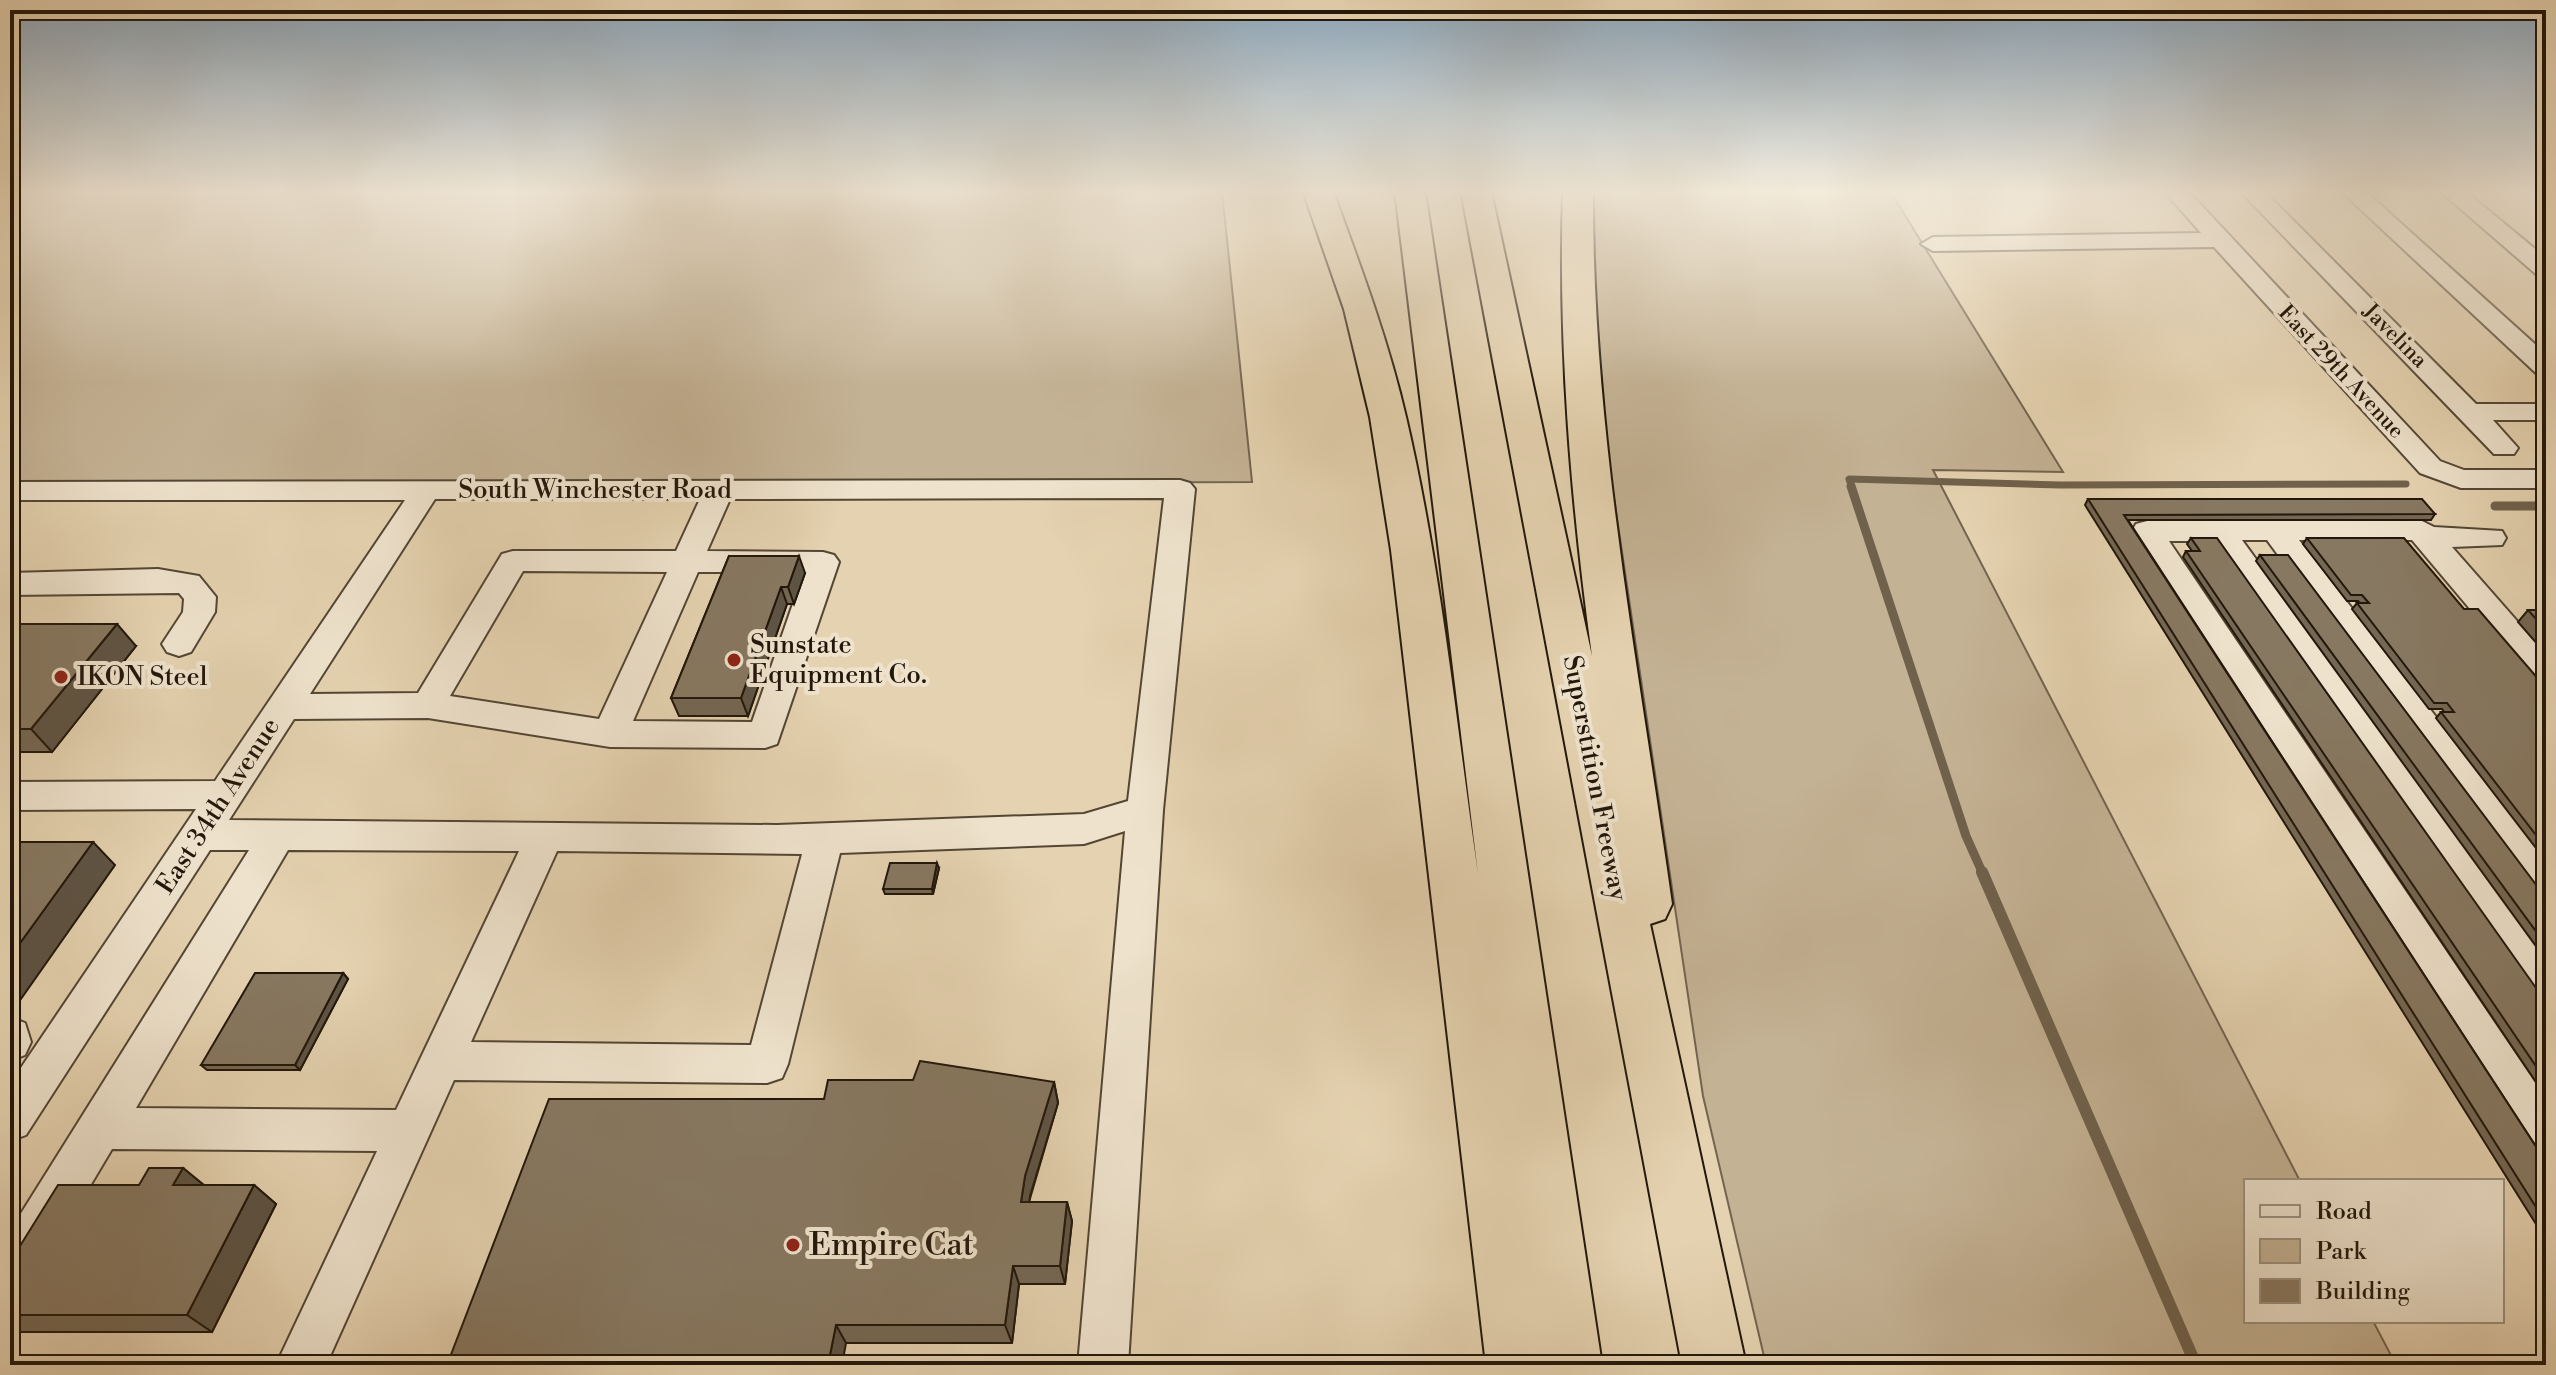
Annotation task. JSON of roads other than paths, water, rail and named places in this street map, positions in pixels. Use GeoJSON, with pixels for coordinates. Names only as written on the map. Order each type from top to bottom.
{"type":"FeatureCollection","features":[{"type":"Feature","properties":{"kind":"highway"},"geometry":{"type":"LineString","coordinates":[[1341,255],[1360,309],[1388,417],[1406,521],[1518,1365]]}},
{"type":"Feature","properties":{"kind":"highway"},"geometry":{"type":"LineString","coordinates":[[1419,255],[1570,1365]]}},
{"type":"Feature","properties":{"kind":"highway","name":"Superstition Freeway"},"geometry":{"type":"LineString","coordinates":[[1489,255],[1714,1365]]}},
{"type":"Feature","properties":{"kind":"highway"},"geometry":{"type":"LineString","coordinates":[[1577,255],[1576,301],[1586,437],[1642,859],[1676,1181]]}},
{"type":"Feature","properties":{"kind":"street","name":"East 29th Avenue"},"geometry":{"type":"LineString","coordinates":[[2234,255],[2416,454],[2446,476],[2546,479]]}},
{"type":"Feature","properties":{"kind":"street","name":"Javelina"},"geometry":{"type":"LineString","coordinates":[[2315,255],[2504,448]]}},
{"type":"Feature","properties":{"kind":"street"},"geometry":{"type":"LineString","coordinates":[[2422,255],[2546,368]]}},
{"type":"Feature","properties":{"kind":"street"},"geometry":{"type":"LineString","coordinates":[[2528,255],[2546,270]]}},
{"type":"Feature","properties":{"kind":"street"},"geometry":{"type":"LineString","coordinates":[[2470,412],[2546,412]]}},
{"type":"Feature","properties":{"kind":"street","name":"South Winchester Road"},"geometry":{"type":"LineString","coordinates":[[10,491],[1180,489],[1145,810]]}},
{"type":"Feature","properties":{"kind":"street"},"geometry":{"type":"LineString","coordinates":[[610,734],[719,490]]}},
{"type":"Feature","properties":{"kind":"street","name":"East 34th Avenue"},"geometry":{"type":"LineString","coordinates":[[10,1121],[24,1080],[199,835],[426,491]]}},
{"type":"Feature","properties":{"kind":"street"},"geometry":{"type":"LineString","coordinates":[[2546,676],[2420,530],[2147,531],[2546,1137]]}},
{"type":"Feature","properties":{"kind":"street"},"geometry":{"type":"LineString","coordinates":[[2219,531],[2546,989]]}},
{"type":"Feature","properties":{"kind":"street"},"geometry":{"type":"LineString","coordinates":[[2276,531],[2546,888]]}},
{"type":"Feature","properties":{"kind":"street"},"geometry":{"type":"LineString","coordinates":[[2426,537],[2491,538]]}},
{"type":"Feature","properties":{"kind":"street"},"geometry":{"type":"LineString","coordinates":[[283,707],[428,705],[610,734],[765,735],[823,562],[513,561],[428,705]]}},
{"type":"Feature","properties":{"kind":"street"},"geometry":{"type":"LineString","coordinates":[[10,584],[158,580],[188,583],[200,597],[199,612],[179,644]]}},
{"type":"Feature","properties":{"kind":"street"},"geometry":{"type":"LineString","coordinates":[[10,796],[225,795]]}},
{"type":"Feature","properties":{"kind":"street"},"geometry":{"type":"LineString","coordinates":[[199,835],[777,840],[1084,829],[1145,810],[1103,1365]]}},
{"type":"Feature","properties":{"kind":"street"},"geometry":{"type":"LineString","coordinates":[[10,1275],[278,835]]}},
{"type":"Feature","properties":{"kind":"street"},"geometry":{"type":"LineString","coordinates":[[301,1365],[545,836]]}},
{"type":"Feature","properties":{"kind":"street"},"geometry":{"type":"LineString","coordinates":[[443,1061],[767,1064],[825,838]]}},
{"type":"Feature","properties":{"kind":"street"},"geometry":{"type":"LineString","coordinates":[[98,1128],[410,1131]]}},
{"type":"Feature","properties":{"kind":"waterway"},"geometry":{"type":"LineString","coordinates":[[1852,488],[1849,479],[2060,485],[2406,484]]}},
{"type":"Feature","properties":{"kind":"waterway"},"geometry":{"type":"LineString","coordinates":[[1851,486],[1966,836],[1983,874]]}},
{"type":"Feature","properties":{"kind":"waterway"},"geometry":{"type":"LineString","coordinates":[[2495,506],[2546,506]]}},
{"type":"Feature","properties":{"kind":"waterway"},"geometry":{"type":"LineString","coordinates":[[1982,872],[2196,1365]]}},
{"type":"Feature","properties":{"kind":"place","name":"Sunstate Equipment Co."},"geometry":{"type":"Point","coordinates":[734,660]}},
{"type":"Feature","properties":{"kind":"place","name":"IKON Steel"},"geometry":{"type":"Point","coordinates":[61,677]}},
{"type":"Feature","properties":{"kind":"place","name":"Empire Cat"},"geometry":{"type":"Point","coordinates":[793,1245]}}]}
